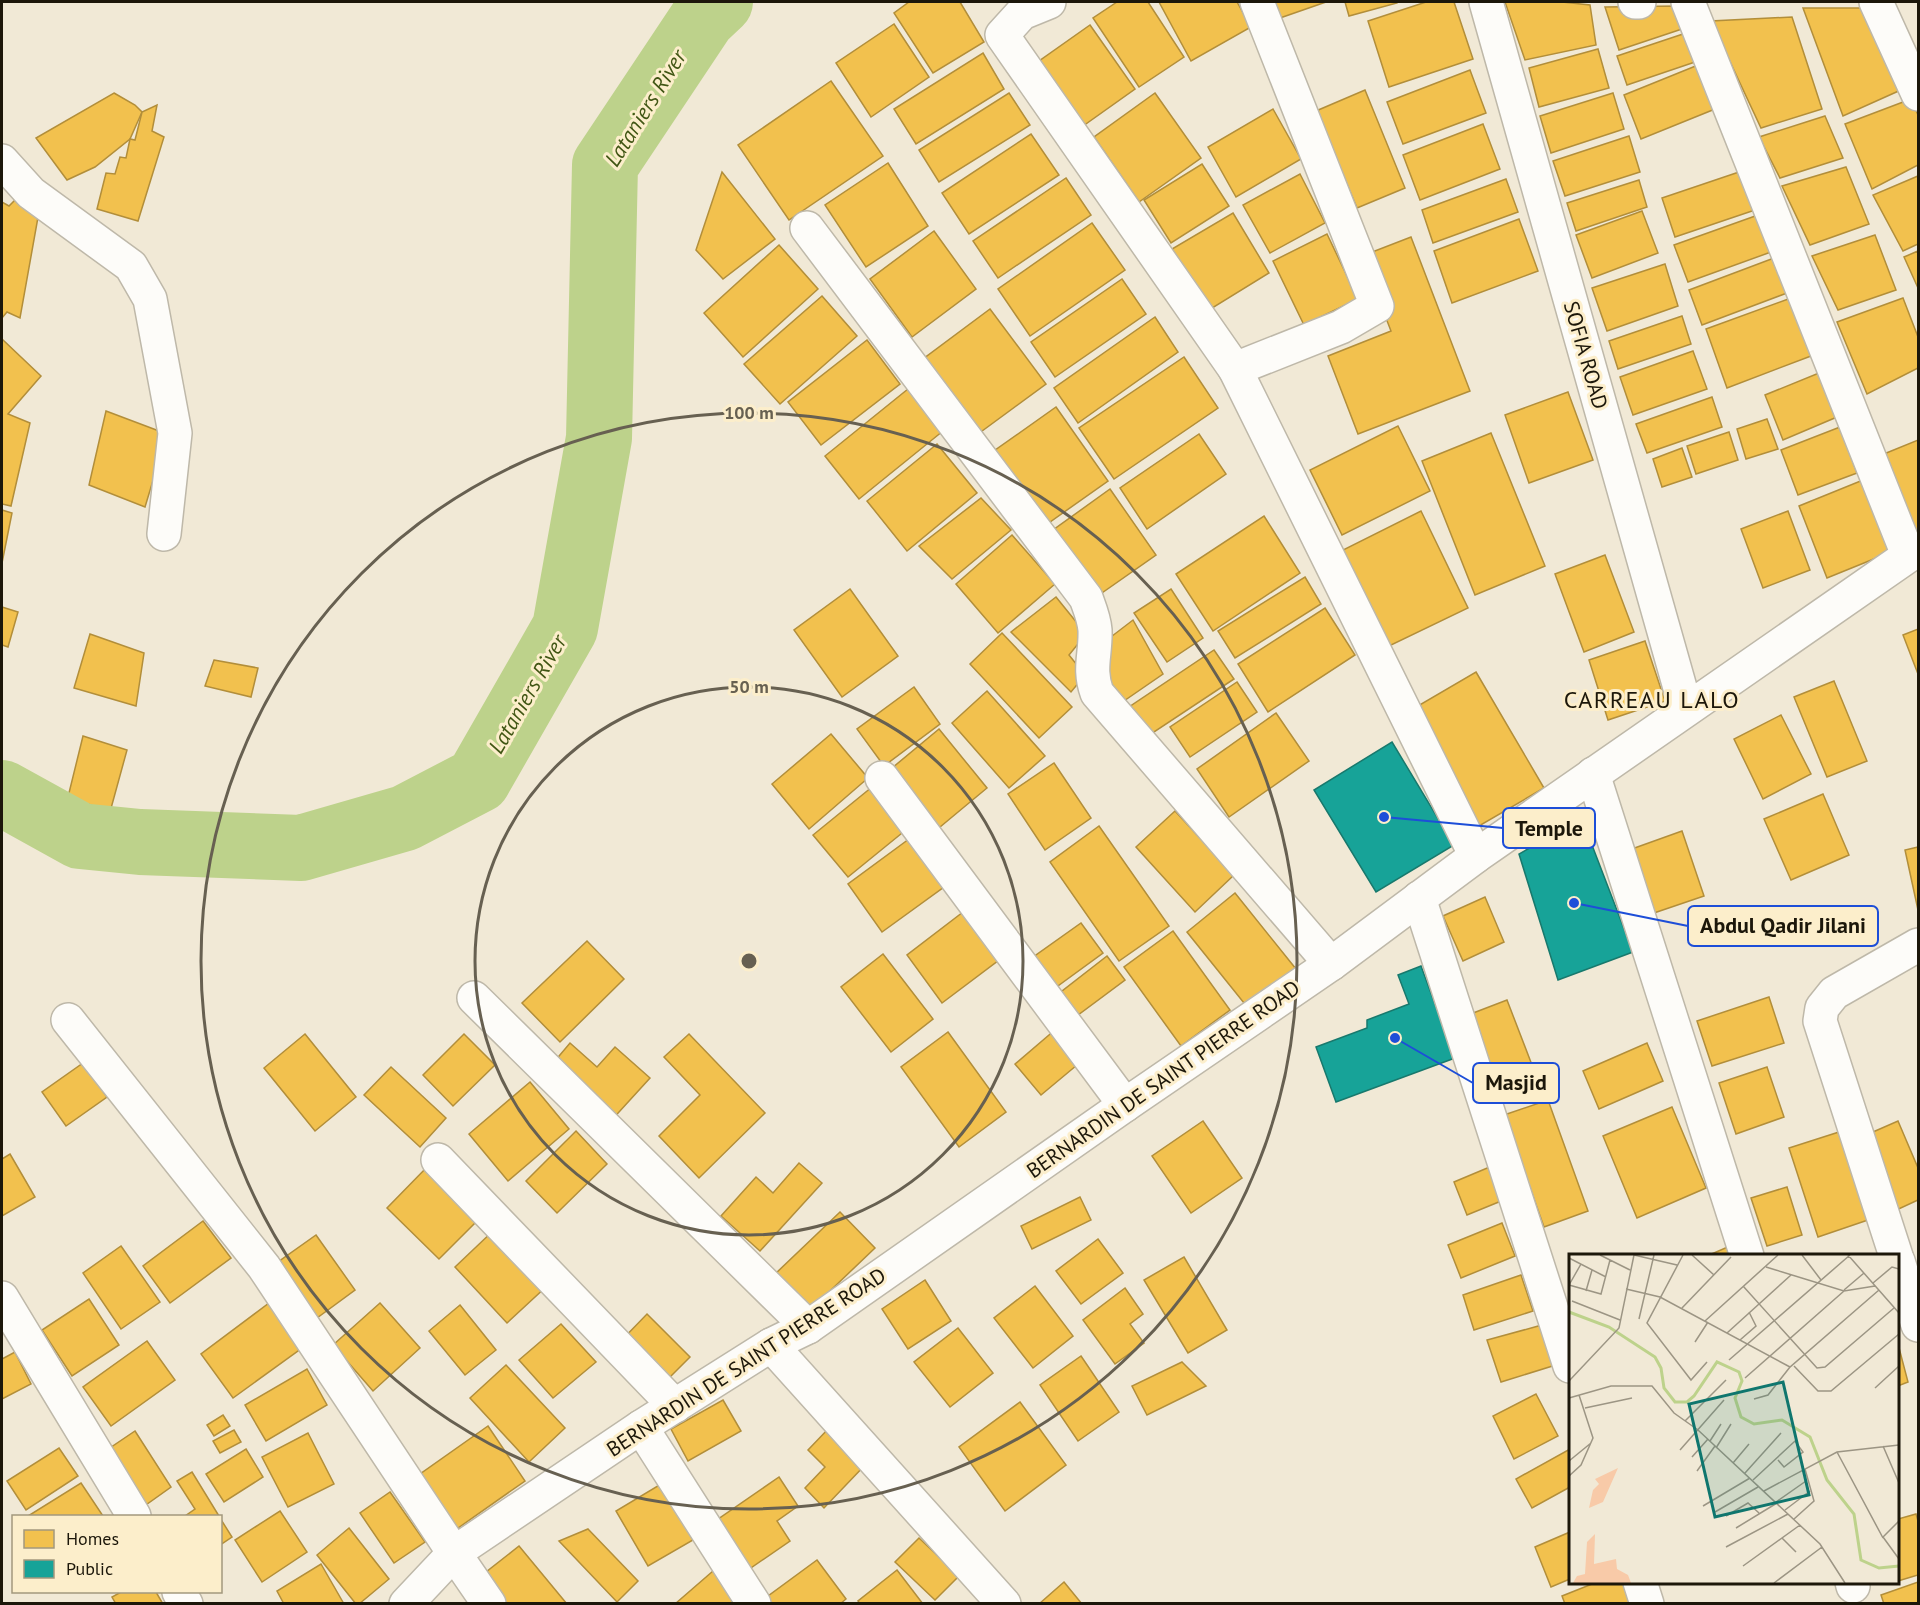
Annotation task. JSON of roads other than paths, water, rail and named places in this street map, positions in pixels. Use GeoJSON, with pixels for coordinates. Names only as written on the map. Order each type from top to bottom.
{"type":"FeatureCollection","features":[{"type":"Feature","properties":{"kind":"street"},"geometry":{"type":"LineString","coordinates":[[1049,2],[1022,13],[1002,35],[1235,369],[1476,856]]}},
{"type":"Feature","properties":{"kind":"street"},"geometry":{"type":"LineString","coordinates":[[1235,369],[1341,327],[1377,306],[1257,2]]}},
{"type":"Feature","properties":{"kind":"street","name":"SOFIA ROAD"},"geometry":{"type":"LineString","coordinates":[[1486,2],[1686,709]]}},
{"type":"Feature","properties":{"kind":"street"},"geometry":{"type":"LineString","coordinates":[[1688,2],[1913,552]]}},
{"type":"Feature","properties":{"kind":"street"},"geometry":{"type":"LineString","coordinates":[[1876,2],[1918,94]]}},
{"type":"Feature","properties":{"kind":"street"},"geometry":{"type":"LineString","coordinates":[[2,161],[32,193],[131,266],[150,299],[175,433],[164,534]]}},
{"type":"Feature","properties":{"kind":"street"},"geometry":{"type":"LineString","coordinates":[[807,228],[1086,598],[1093,615],[1095,632],[1091,670],[1096,693],[1330,964]]}},
{"type":"Feature","properties":{"kind":"street","name":"BERNARDIN DE SAINT PIERRE ROAD"},"geometry":{"type":"LineString","coordinates":[[406,1604],[453,1553],[641,1427],[771,1346],[807,1327],[1330,964],[1476,856],[1913,552]]}},
{"type":"Feature","properties":{"kind":"street"},"geometry":{"type":"LineString","coordinates":[[1593,774],[1746,1254]]}},
{"type":"Feature","properties":{"kind":"street"},"geometry":{"type":"LineString","coordinates":[[882,778],[1125,1105]]}},
{"type":"Feature","properties":{"kind":"street"},"geometry":{"type":"LineString","coordinates":[[1419,898],[1569,1363]]}},
{"type":"Feature","properties":{"kind":"street"},"geometry":{"type":"LineString","coordinates":[[1895,1254],[1820,1021],[1822,1008],[1834,993],[1918,945]]}},
{"type":"Feature","properties":{"kind":"street"},"geometry":{"type":"LineString","coordinates":[[474,998],[807,1327]]}},
{"type":"Feature","properties":{"kind":"street"},"geometry":{"type":"LineString","coordinates":[[68,1020],[264,1267],[489,1604]]}},
{"type":"Feature","properties":{"kind":"street"},"geometry":{"type":"LineString","coordinates":[[438,1160],[675,1406]]}},
{"type":"Feature","properties":{"kind":"street"},"geometry":{"type":"LineString","coordinates":[[1899,1264],[1918,1325]]}},
{"type":"Feature","properties":{"kind":"street"},"geometry":{"type":"LineString","coordinates":[[2,1298],[133,1515]]}},
{"type":"Feature","properties":{"kind":"street"},"geometry":{"type":"LineString","coordinates":[[771,1346],[1004,1604]]}},
{"type":"Feature","properties":{"kind":"street"},"geometry":{"type":"LineString","coordinates":[[641,1427],[754,1604]]}},
{"type":"Feature","properties":{"kind":"street"},"geometry":{"type":"LineString","coordinates":[[1641,1584],[1647,1604]]}},
{"type":"Feature","properties":{"kind":"waterway","name":"Lataniers River"},"geometry":{"type":"LineString","coordinates":[[2,793],[80,836],[140,842],[301,848],[405,818],[478,780],[565,628],[599,438],[605,165],[703,18],[720,2]]}},
{"type":"Feature","properties":{"kind":"place","name":"Temple"},"geometry":{"type":"Point","coordinates":[1384,817]}},
{"type":"Feature","properties":{"kind":"place","name":"Abdul Qadir Jilani"},"geometry":{"type":"Point","coordinates":[1574,903]}},
{"type":"Feature","properties":{"kind":"place","name":"Masjid"},"geometry":{"type":"Point","coordinates":[1395,1038]}},
{"type":"Feature","properties":{"kind":"district","name":"CARREAU LALO"},"geometry":{"type":"Point","coordinates":[1652,699]}}]}
